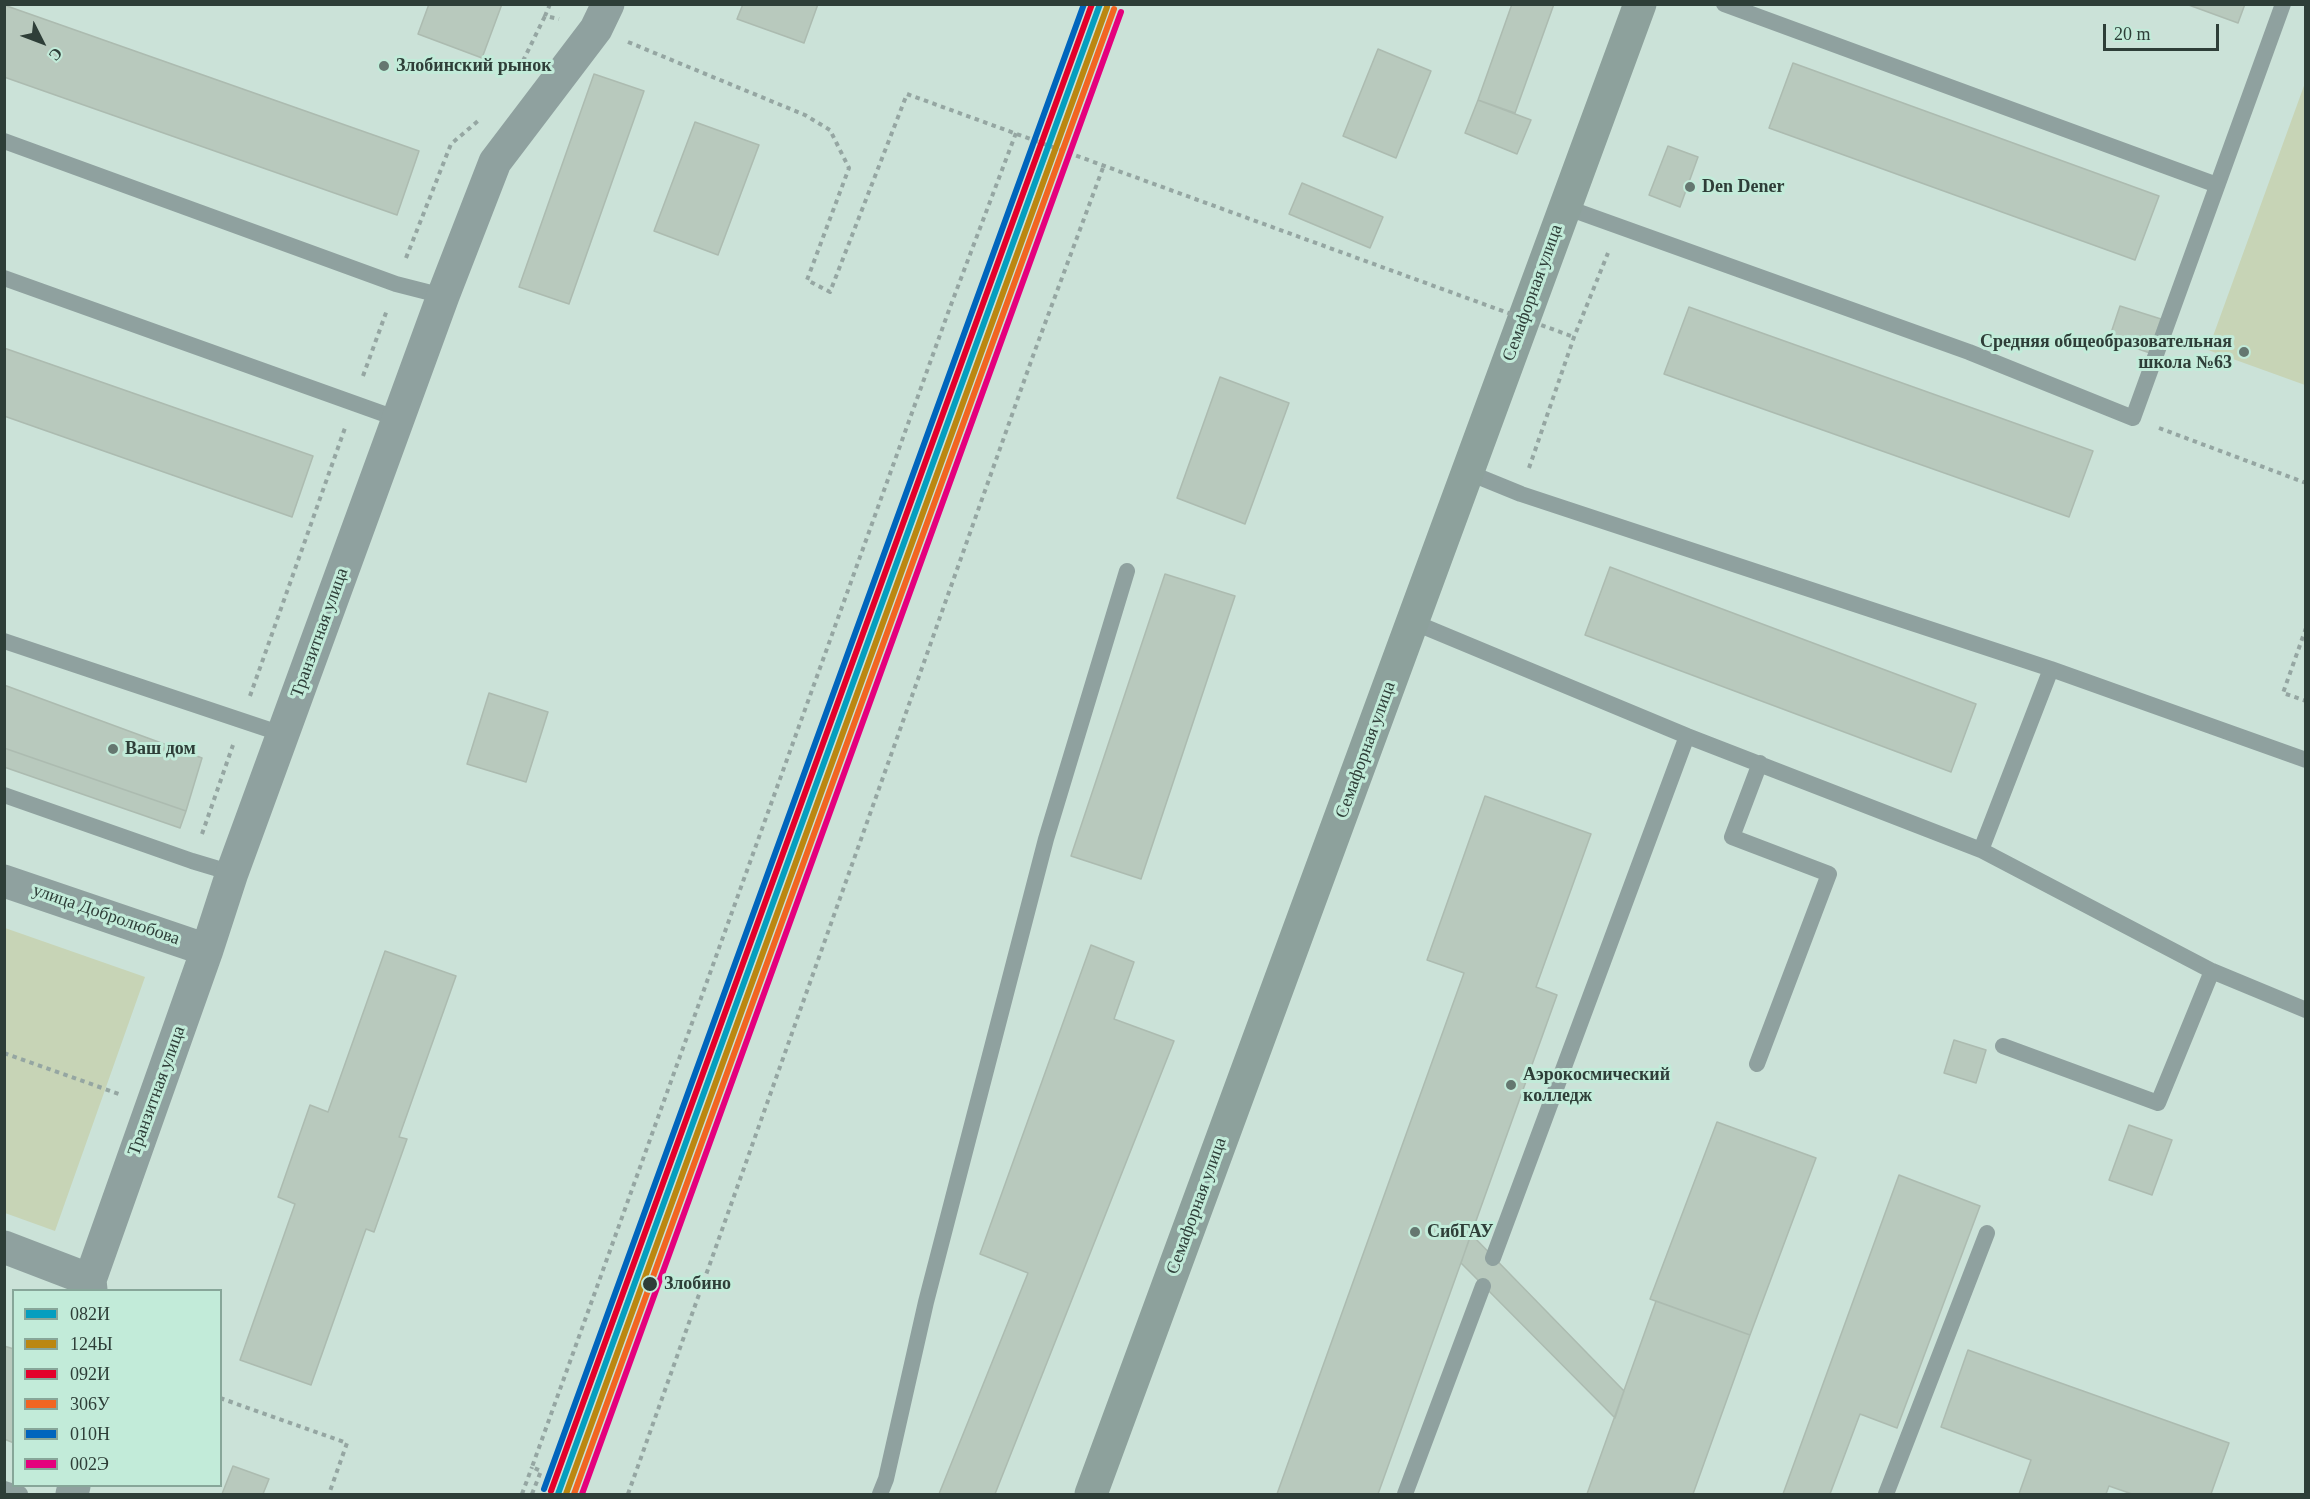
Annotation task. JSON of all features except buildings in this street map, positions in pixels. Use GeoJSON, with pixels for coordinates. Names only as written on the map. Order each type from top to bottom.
{"type":"FeatureCollection","features":[{"type":"Feature","properties":{"kind":"highway","name":"Семафорная улица"},"geometry":{"type":"LineString","coordinates":[[1091,1494],[1640,4]]}},
{"type":"Feature","properties":{"kind":"street","name":"Транзитная улица"},"geometry":{"type":"LineString","coordinates":[[91,1285],[282,734],[443,296],[495,162],[602,17]]}},
{"type":"Feature","properties":{"kind":"street","name":"улица Добролюбова"},"geometry":{"type":"LineString","coordinates":[[4,880],[207,950]]}},
{"type":"Feature","properties":{"kind":"street"},"geometry":{"type":"LineString","coordinates":[[4,1247],[91,1285]]}},
{"type":"Feature","properties":{"kind":"lane"},"geometry":{"type":"LineString","coordinates":[[1724,4],[2217,185]]}},
{"type":"Feature","properties":{"kind":"lane"},"geometry":{"type":"LineString","coordinates":[[1565,207],[1969,352],[2133,418],[2283,4]]}},
{"type":"Feature","properties":{"kind":"lane"},"geometry":{"type":"LineString","coordinates":[[4,141],[396,284],[443,296]]}},
{"type":"Feature","properties":{"kind":"lane"},"geometry":{"type":"LineString","coordinates":[[4,278],[398,419]]}},
{"type":"Feature","properties":{"kind":"lane"},"geometry":{"type":"LineString","coordinates":[[1467,472],[1521,494],[2051,669],[2306,760]]}},
{"type":"Feature","properties":{"kind":"lane"},"geometry":{"type":"LineString","coordinates":[[880,1494],[886,1479],[927,1302],[1046,839],[1127,571]]}},
{"type":"Feature","properties":{"kind":"lane"},"geometry":{"type":"LineString","coordinates":[[1413,622],[1687,736],[1981,850],[2212,971],[2306,1010]]}},
{"type":"Feature","properties":{"kind":"lane"},"geometry":{"type":"LineString","coordinates":[[4,641],[282,734]]}},
{"type":"Feature","properties":{"kind":"lane"},"geometry":{"type":"LineString","coordinates":[[1981,850],[2051,669]]}},
{"type":"Feature","properties":{"kind":"lane"},"geometry":{"type":"LineString","coordinates":[[1493,1258],[1687,736]]}},
{"type":"Feature","properties":{"kind":"lane"},"geometry":{"type":"LineString","coordinates":[[1757,1064],[1829,874],[1732,837],[1760,763]]}},
{"type":"Feature","properties":{"kind":"lane"},"geometry":{"type":"LineString","coordinates":[[4,795],[232,873]]}},
{"type":"Feature","properties":{"kind":"lane"},"geometry":{"type":"LineString","coordinates":[[2003,1046],[2158,1103],[2212,971]]}},
{"type":"Feature","properties":{"kind":"lane"},"geometry":{"type":"LineString","coordinates":[[1886,1494],[1987,1233]]}},
{"type":"Feature","properties":{"kind":"lane"},"geometry":{"type":"LineString","coordinates":[[1405,1494],[1483,1286]]}},
{"type":"Feature","properties":{"kind":"lane"},"geometry":{"type":"LineString","coordinates":[[4,1490],[20,1494]]}},
{"type":"Feature","properties":{"kind":"path"},"geometry":{"type":"LineString","coordinates":[[602,17],[805,115],[830,130],[849,168],[807,280],[830,292],[907,94],[1574,337]]}},
{"type":"Feature","properties":{"kind":"path"},"geometry":{"type":"LineString","coordinates":[[522,1494],[945,321],[1016,133]]}},
{"type":"Feature","properties":{"kind":"path"},"geometry":{"type":"LineString","coordinates":[[627,1494],[1026,375],[1104,165]]}},
{"type":"Feature","properties":{"kind":"path"},"geometry":{"type":"LineString","coordinates":[[1531,461],[1574,337],[1609,251]]}},
{"type":"Feature","properties":{"kind":"path"},"geometry":{"type":"LineString","coordinates":[[2133,418],[2306,483]]}},
{"type":"Feature","properties":{"kind":"path"},"geometry":{"type":"LineString","coordinates":[[2306,628],[2283,693],[2306,701]]}},
{"type":"Feature","properties":{"kind":"path"},"geometry":{"type":"LineString","coordinates":[[4,1053],[123,1096]]}},
{"type":"Feature","properties":{"kind":"path"},"geometry":{"type":"LineString","coordinates":[[222,1399],[348,1443],[329,1494]]}},
{"type":"Feature","properties":{"kind":"path"},"geometry":{"type":"LineString","coordinates":[[532,1467],[541,1471],[532,1494]]}},
{"type":"Feature","properties":{"kind":"green space"},"geometry":{"type":"Polygon","coordinates":[[[2305,83],[2305,385],[2208,350],[2305,83]]]}},
{"type":"Feature","properties":{"kind":"green space"},"geometry":{"type":"Polygon","coordinates":[[[5,928],[145,977],[55,1231],[5,1213],[5,928]]]}},
{"type":"Feature","properties":{"kind":"transit line","name":"010Н"},"geometry":{"type":"LineString","coordinates":[[544,1489],[1084,4]]}},
{"type":"Feature","properties":{"kind":"transit line","name":"092И"},"geometry":{"type":"LineString","coordinates":[[551,1491],[1092,4]]}},
{"type":"Feature","properties":{"kind":"transit line","name":"082И"},"geometry":{"type":"LineString","coordinates":[[558,1494],[1100,4]]}},
{"type":"Feature","properties":{"kind":"transit line","name":"124Ы"},"geometry":{"type":"LineString","coordinates":[[566,1494],[1107,7]]}},
{"type":"Feature","properties":{"kind":"transit line","name":"306У"},"geometry":{"type":"LineString","coordinates":[[574,1494],[1114,9]]}},
{"type":"Feature","properties":{"kind":"transit line","name":"002Э"},"geometry":{"type":"LineString","coordinates":[[582,1494],[1121,12]]}},
{"type":"Feature","properties":{"kind":"place","name":"Злобинский рынок"},"geometry":{"type":"Point","coordinates":[384,66]}},
{"type":"Feature","properties":{"kind":"place","name":"Den Dener"},"geometry":{"type":"Point","coordinates":[1690,187]}},
{"type":"Feature","properties":{"kind":"place","name":"Средняя общеобразовательная школа №63"},"geometry":{"type":"Point","coordinates":[2244,352]}},
{"type":"Feature","properties":{"kind":"place","name":"Ваш дом"},"geometry":{"type":"Point","coordinates":[113,749]}},
{"type":"Feature","properties":{"kind":"place","name":"Аэрокосмический колледж"},"geometry":{"type":"Point","coordinates":[1511,1085]}},
{"type":"Feature","properties":{"kind":"place","name":"СибГАУ"},"geometry":{"type":"Point","coordinates":[1415,1232]}},
{"type":"Feature","properties":{"kind":"place","name":"Злобино"},"geometry":{"type":"Point","coordinates":[650,1284]}}]}
